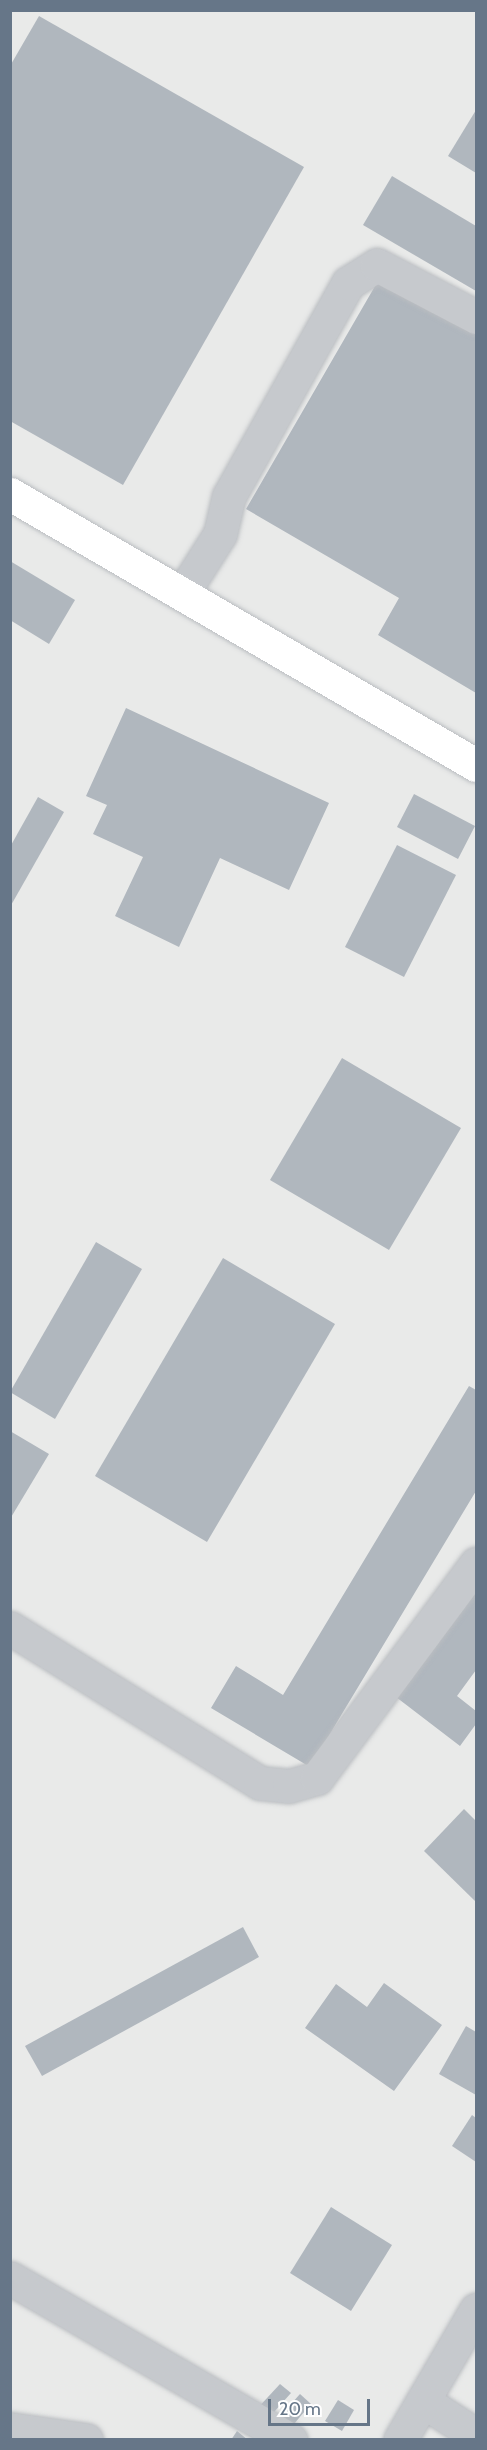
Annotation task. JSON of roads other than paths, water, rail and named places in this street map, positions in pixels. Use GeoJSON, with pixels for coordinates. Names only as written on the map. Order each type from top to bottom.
{"type":"FeatureCollection","features":[{"type":"Feature","properties":{"kind":"highway"},"geometry":{"type":"LineString","coordinates":[[10,494],[477,765]]}},
{"type":"Feature","properties":{"kind":"street"},"geometry":{"type":"LineString","coordinates":[[182,594],[220,534],[229,496],[348,283],[377,265],[477,317]]}},
{"type":"Feature","properties":{"kind":"street"},"geometry":{"type":"LineString","coordinates":[[10,1628],[260,1783],[289,1786],[317,1778],[477,1564]]}},
{"type":"Feature","properties":{"kind":"street"},"geometry":{"type":"LineString","coordinates":[[10,2278],[291,2439]]}},
{"type":"Feature","properties":{"kind":"street"},"geometry":{"type":"LineString","coordinates":[[400,2439],[477,2310]]}},
{"type":"Feature","properties":{"kind":"street"},"geometry":{"type":"LineString","coordinates":[[423,2401],[477,2434]]}},
{"type":"Feature","properties":{"kind":"street"},"geometry":{"type":"LineString","coordinates":[[10,2429],[86,2439]]}}]}
